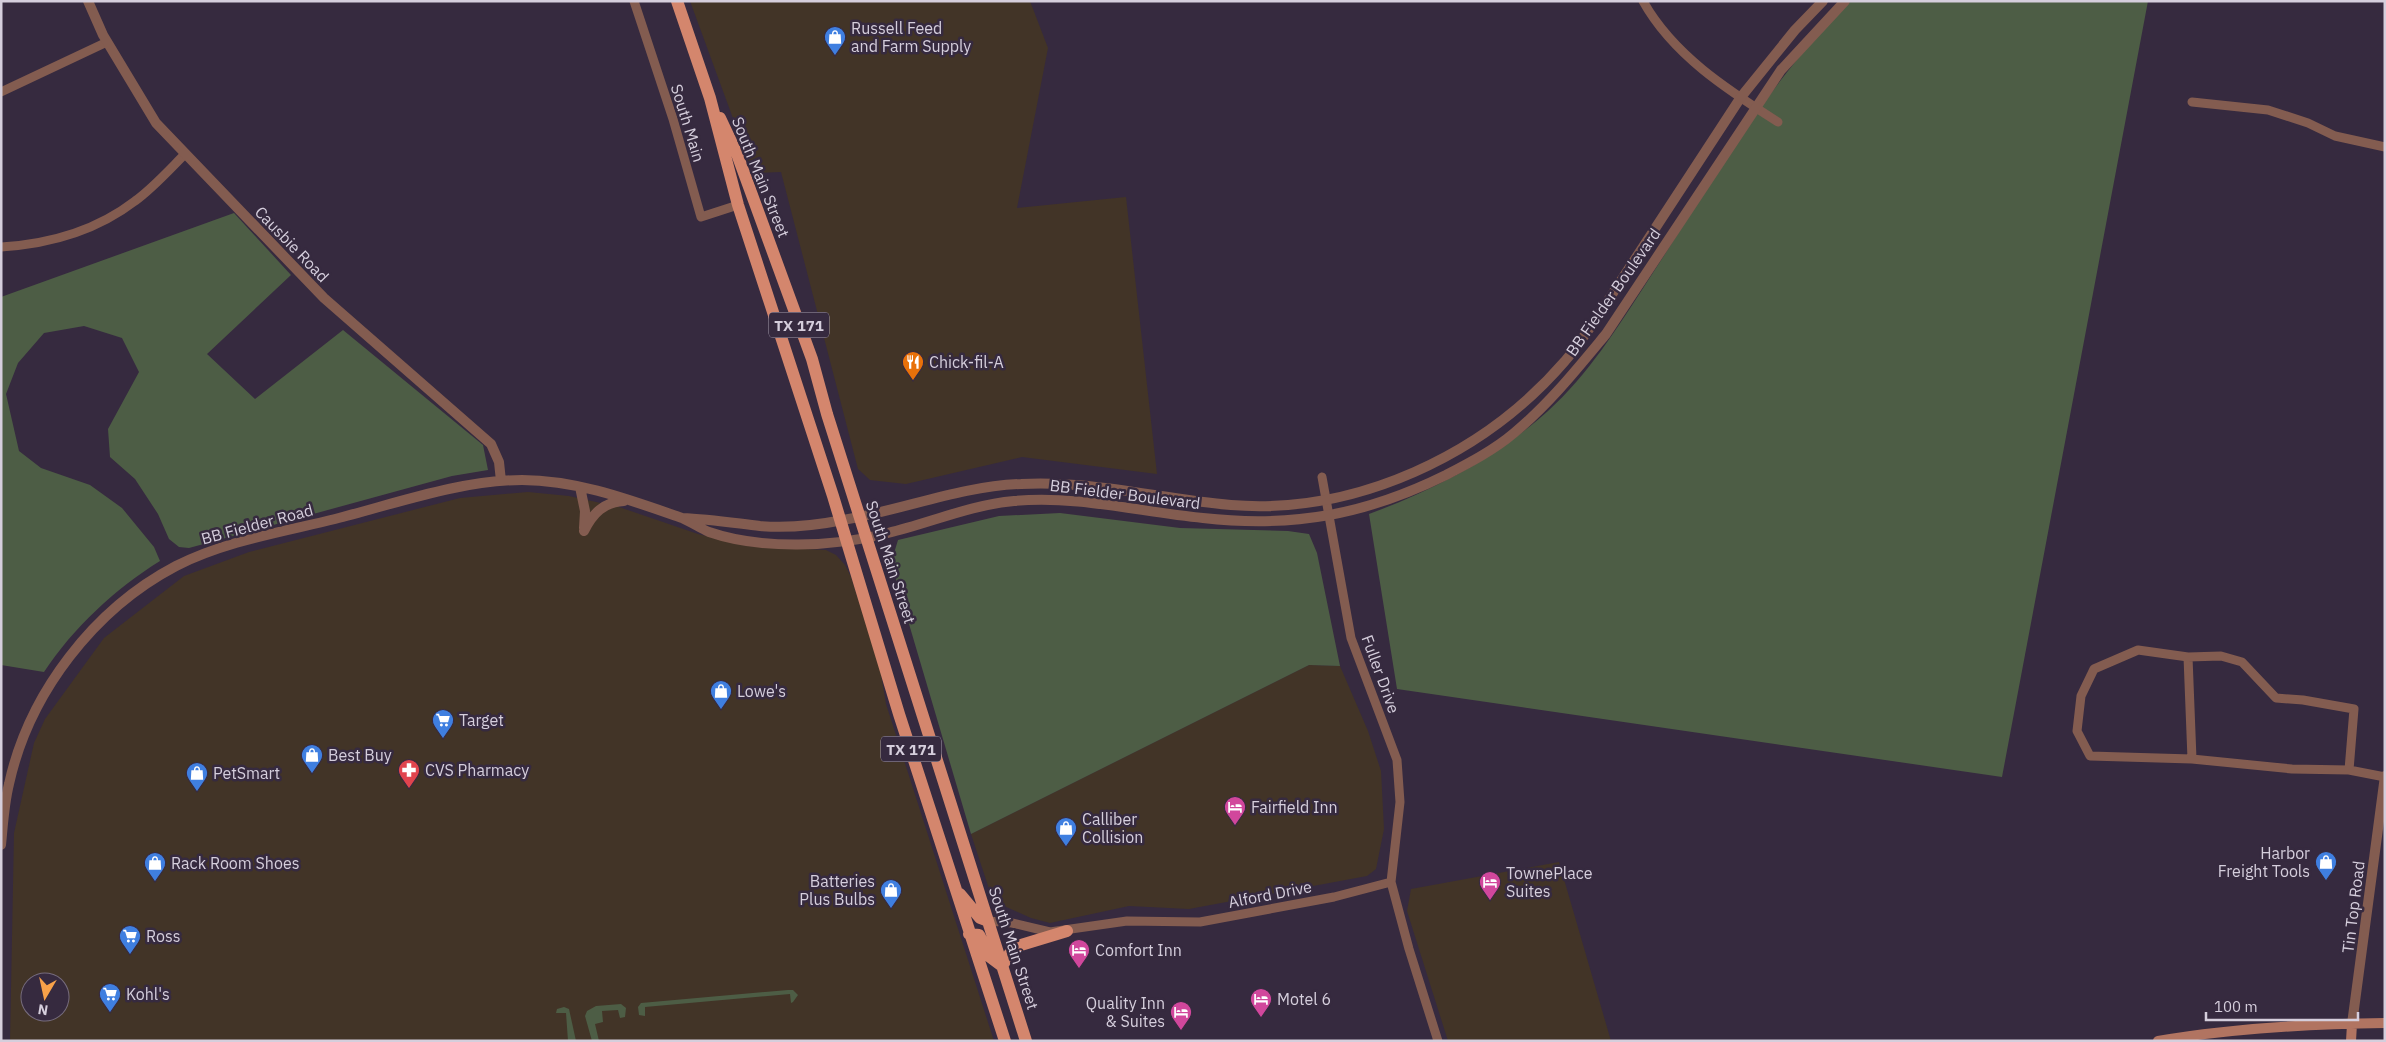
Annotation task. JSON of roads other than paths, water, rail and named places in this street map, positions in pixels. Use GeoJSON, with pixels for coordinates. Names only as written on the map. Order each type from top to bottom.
{"type":"FeatureCollection","features":[{"type":"Feature","properties":{"kind":"main road","name":"South Main Street"},"geometry":{"type":"LineString","coordinates":[[677,1],[710,98],[738,205],[841,521],[969,934],[1005,1041]]}},
{"type":"Feature","properties":{"kind":"main road","name":"South Main Street"},"geometry":{"type":"LineString","coordinates":[[710,98],[737,154],[812,360],[1026,1041]]}},
{"type":"Feature","properties":{"kind":"main road"},"geometry":{"type":"LineString","coordinates":[[955,888],[980,918],[988,921]]}},
{"type":"Feature","properties":{"kind":"main road"},"geometry":{"type":"LineString","coordinates":[[969,934],[979,935],[990,957],[1002,966],[1014,947],[1067,931]]}},
{"type":"Feature","properties":{"kind":"main road"},"geometry":{"type":"LineString","coordinates":[[2158,1041],[2217,1031],[2265,1027],[2385,1023]]}},
{"type":"Feature","properties":{"kind":"main road","name":"Tin Top Road"},"geometry":{"type":"LineString","coordinates":[[2351,1041],[2352,1024]]}},
{"type":"Feature","properties":{"kind":"street","name":"Causbie Road"},"geometry":{"type":"LineString","coordinates":[[88,1],[107,42],[156,124],[324,298],[491,444],[499,462],[502,481]]}},
{"type":"Feature","properties":{"kind":"street","name":"South Main"},"geometry":{"type":"LineString","coordinates":[[634,1],[673,119],[700,217],[738,205]]}},
{"type":"Feature","properties":{"kind":"street"},"geometry":{"type":"LineString","coordinates":[[1644,1],[1669,39],[1720,82],[1755,108],[1778,122]]}},
{"type":"Feature","properties":{"kind":"street","name":"BB Fielder Boulevard"},"geometry":{"type":"LineString","coordinates":[[682,518],[714,519],[762,526],[841,521],[984,488],[1020,484],[1084,484],[1207,502],[1254,506],[1327,500],[1372,489],[1414,472],[1461,447],[1504,420],[1566,360],[1592,325],[1741,97],[1795,30],[1823,1]]}},
{"type":"Feature","properties":{"kind":"street","name":"BB Fielder Boulevard"},"geometry":{"type":"LineString","coordinates":[[682,518],[707,531],[738,539],[774,544],[846,540],[887,534],[988,504],[1041,500],[1081,501],[1227,520],[1288,520],[1329,516],[1375,505],[1422,486],[1469,463],[1512,434],[1547,404],[1606,334],[1782,70],[1845,1]]}},
{"type":"Feature","properties":{"kind":"street"},"geometry":{"type":"LineString","coordinates":[[1,92],[107,42]]}},
{"type":"Feature","properties":{"kind":"street"},"geometry":{"type":"LineString","coordinates":[[2192,102],[2268,110],[2308,123],[2335,136],[2385,147]]}},
{"type":"Feature","properties":{"kind":"street"},"geometry":{"type":"LineString","coordinates":[[1,247],[61,238],[100,223],[134,202],[185,154]]}},
{"type":"Feature","properties":{"kind":"street","name":"Fuller Drive"},"geometry":{"type":"LineString","coordinates":[[1322,477],[1351,638],[1397,760],[1400,802],[1391,882]]}},
{"type":"Feature","properties":{"kind":"street","name":"BB Fielder Road"},"geometry":{"type":"LineString","coordinates":[[1,845],[9,784],[28,727],[41,701],[75,650],[107,614],[176,566],[223,547],[442,492],[502,481],[524,480],[580,487],[636,502],[682,518]]}},
{"type":"Feature","properties":{"kind":"street"},"geometry":{"type":"LineString","coordinates":[[580,487],[585,511],[584,531],[595,513],[610,502],[636,502]]}},
{"type":"Feature","properties":{"kind":"street"},"geometry":{"type":"LineString","coordinates":[[2348,770],[2354,709],[2303,700],[2276,698],[2242,662],[2220,656],[2188,658],[2138,650],[2094,669],[2081,696],[2077,731],[2090,756],[2192,760],[2292,769],[2348,770],[2385,777]]}},
{"type":"Feature","properties":{"kind":"street"},"geometry":{"type":"LineString","coordinates":[[2188,658],[2192,760]]}},
{"type":"Feature","properties":{"kind":"street","name":"Tin Top Road"},"geometry":{"type":"LineString","coordinates":[[2352,1024],[2385,777]]}},
{"type":"Feature","properties":{"kind":"street"},"geometry":{"type":"LineString","coordinates":[[1391,882],[1409,949],[1438,1041]]}},
{"type":"Feature","properties":{"kind":"street","name":"Alford Drive"},"geometry":{"type":"LineString","coordinates":[[988,921],[1012,922],[1050,932],[1127,921],[1200,922],[1334,896],[1391,882]]}},
{"type":"Feature","properties":{"kind":"place","name":"Russell Feed and Farm Supply"},"geometry":{"type":"Point","coordinates":[835,56]}},
{"type":"Feature","properties":{"kind":"place","name":"Chick-fil-A"},"geometry":{"type":"Point","coordinates":[913,381]}},
{"type":"Feature","properties":{"kind":"place","name":"Lowe's"},"geometry":{"type":"Point","coordinates":[721,710]}},
{"type":"Feature","properties":{"kind":"place","name":"Target"},"geometry":{"type":"Point","coordinates":[443,739]}},
{"type":"Feature","properties":{"kind":"place","name":"Best Buy"},"geometry":{"type":"Point","coordinates":[312,774]}},
{"type":"Feature","properties":{"kind":"place","name":"CVS Pharmacy"},"geometry":{"type":"Point","coordinates":[409,789]}},
{"type":"Feature","properties":{"kind":"place","name":"PetSmart"},"geometry":{"type":"Point","coordinates":[197,792]}},
{"type":"Feature","properties":{"kind":"place","name":"Fairfield Inn"},"geometry":{"type":"Point","coordinates":[1235,826]}},
{"type":"Feature","properties":{"kind":"place","name":"Calliber Collision"},"geometry":{"type":"Point","coordinates":[1066,847]}},
{"type":"Feature","properties":{"kind":"place","name":"Harbor Freight Tools"},"geometry":{"type":"Point","coordinates":[2326,881]}},
{"type":"Feature","properties":{"kind":"place","name":"Rack Room Shoes"},"geometry":{"type":"Point","coordinates":[155,882]}},
{"type":"Feature","properties":{"kind":"place","name":"TownePlace Suites"},"geometry":{"type":"Point","coordinates":[1490,901]}},
{"type":"Feature","properties":{"kind":"place","name":"Batteries Plus Bulbs"},"geometry":{"type":"Point","coordinates":[891,909]}},
{"type":"Feature","properties":{"kind":"place","name":"Ross"},"geometry":{"type":"Point","coordinates":[130,955]}},
{"type":"Feature","properties":{"kind":"place","name":"Comfort Inn"},"geometry":{"type":"Point","coordinates":[1079,969]}},
{"type":"Feature","properties":{"kind":"place","name":"Kohl's"},"geometry":{"type":"Point","coordinates":[110,1013]}},
{"type":"Feature","properties":{"kind":"place","name":"Motel 6"},"geometry":{"type":"Point","coordinates":[1261,1018]}},
{"type":"Feature","properties":{"kind":"place","name":"Quality Inn & Suites"},"geometry":{"type":"Point","coordinates":[1181,1031]}}]}
